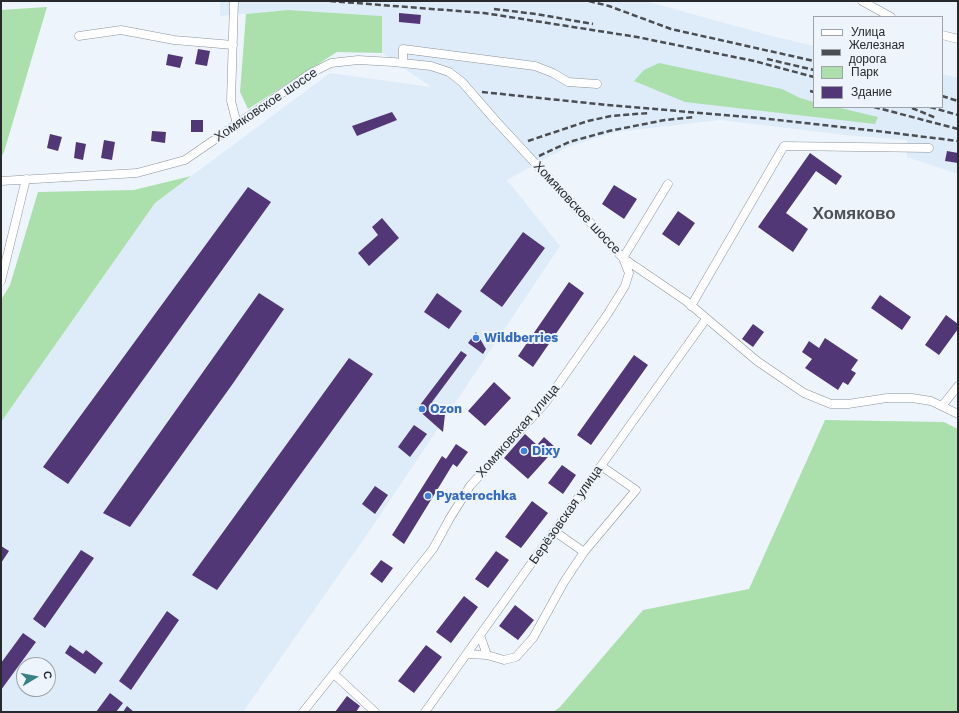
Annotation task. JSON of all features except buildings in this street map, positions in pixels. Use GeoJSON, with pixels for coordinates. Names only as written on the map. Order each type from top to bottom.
{"type":"FeatureCollection","features":[{"type":"Feature","properties":{"kind":"street"},"geometry":{"type":"LineString","coordinates":[[234,1],[231,101],[237,124]]}},
{"type":"Feature","properties":{"kind":"street"},"geometry":{"type":"LineString","coordinates":[[862,1],[889,16]]}},
{"type":"Feature","properties":{"kind":"street"},"geometry":{"type":"LineString","coordinates":[[79,36],[122,30],[174,40],[233,45]]}},
{"type":"Feature","properties":{"kind":"street"},"geometry":{"type":"LineString","coordinates":[[943,35],[958,40]]}},
{"type":"Feature","properties":{"kind":"street"},"geometry":{"type":"LineString","coordinates":[[403,63],[403,49],[535,66],[553,73],[568,82],[597,84]]}},
{"type":"Feature","properties":{"kind":"street","name":"Хомяковское шоссе"},"geometry":{"type":"LineString","coordinates":[[1,181],[137,173],[185,160],[286,92],[311,73],[331,63],[358,60],[431,66],[449,72],[462,82],[496,121],[623,258],[691,306],[757,361],[804,392],[831,404],[848,404],[887,398],[912,398],[931,401],[958,414]]}},
{"type":"Feature","properties":{"kind":"street"},"geometry":{"type":"LineString","coordinates":[[691,306],[784,146],[929,148]]}},
{"type":"Feature","properties":{"kind":"street"},"geometry":{"type":"LineString","coordinates":[[1,281],[26,179]]}},
{"type":"Feature","properties":{"kind":"street"},"geometry":{"type":"LineString","coordinates":[[623,258],[668,184]]}},
{"type":"Feature","properties":{"kind":"street","name":"Хомяковская улица"},"geometry":{"type":"LineString","coordinates":[[303,712],[433,549],[470,486],[546,402],[607,315],[625,286],[629,273],[623,258]]}},
{"type":"Feature","properties":{"kind":"street","name":"Берёзовская улица"},"geometry":{"type":"LineString","coordinates":[[426,712],[706,319]]}},
{"type":"Feature","properties":{"kind":"street"},"geometry":{"type":"LineString","coordinates":[[942,406],[958,386]]}},
{"type":"Feature","properties":{"kind":"street"},"geometry":{"type":"LineString","coordinates":[[467,654],[486,655],[504,660],[516,657],[534,638],[564,582],[584,552],[636,490],[600,466]]}},
{"type":"Feature","properties":{"kind":"street"},"geometry":{"type":"LineString","coordinates":[[554,531],[584,552]]}},
{"type":"Feature","properties":{"kind":"street"},"geometry":{"type":"LineString","coordinates":[[480,635],[486,655]]}},
{"type":"Feature","properties":{"kind":"street"},"geometry":{"type":"LineString","coordinates":[[334,674],[375,712]]}},
{"type":"Feature","properties":{"kind":"shaded area"},"geometry":{"type":"Polygon","coordinates":[[[220,1],[645,1],[813,46],[813,108],[943,108],[943,74],[958,78],[958,174],[907,157],[907,140],[846,135],[720,120],[616,132],[567,147],[507,180],[560,246],[370,530],[243,712],[1,712],[1,422],[155,203],[330,73],[431,87],[382,53],[382,16],[288,10],[220,16],[220,1]]]}},
{"type":"Feature","properties":{"kind":"green space"},"geometry":{"type":"Polygon","coordinates":[[[47,7],[4,152],[1,157],[1,10],[47,7]]]}},
{"type":"Feature","properties":{"kind":"green space"},"geometry":{"type":"Polygon","coordinates":[[[288,10],[382,16],[382,53],[337,52],[248,109],[240,92],[246,14],[288,10]]]}},
{"type":"Feature","properties":{"kind":"green space"},"geometry":{"type":"Polygon","coordinates":[[[659,63],[782,89],[800,98],[813,102],[813,108],[840,108],[878,117],[875,124],[685,102],[634,81],[644,70],[659,63]]]}},
{"type":"Feature","properties":{"kind":"green space"},"geometry":{"type":"Polygon","coordinates":[[[191,176],[155,203],[1,422],[1,300],[10,285],[38,192],[134,190],[191,176]]]}},
{"type":"Feature","properties":{"kind":"green space"},"geometry":{"type":"Polygon","coordinates":[[[825,420],[944,422],[958,429],[958,712],[553,712],[560,707],[643,610],[749,589],[825,420]]]}},
{"type":"Feature","properties":{"kind":"railway"},"geometry":{"type":"LineString","coordinates":[[330,1],[484,13],[637,37],[754,61],[813,77]]}},
{"type":"Feature","properties":{"kind":"railway"},"geometry":{"type":"LineString","coordinates":[[589,1],[609,6],[671,29],[813,61]]}},
{"type":"Feature","properties":{"kind":"railway"},"geometry":{"type":"LineString","coordinates":[[494,9],[536,14],[593,24]]}},
{"type":"Feature","properties":{"kind":"railway"},"geometry":{"type":"LineString","coordinates":[[767,59],[813,70]]}},
{"type":"Feature","properties":{"kind":"railway"},"geometry":{"type":"LineString","coordinates":[[482,92],[607,105],[760,118],[958,141]]}},
{"type":"Feature","properties":{"kind":"railway"},"geometry":{"type":"LineString","coordinates":[[943,96],[958,101]]}},
{"type":"Feature","properties":{"kind":"railway"},"geometry":{"type":"LineString","coordinates":[[878,108],[958,129]]}},
{"type":"Feature","properties":{"kind":"railway"},"geometry":{"type":"LineString","coordinates":[[912,108],[936,118]]}},
{"type":"Feature","properties":{"kind":"railway"},"geometry":{"type":"LineString","coordinates":[[934,108],[958,115]]}},
{"type":"Feature","properties":{"kind":"railway"},"geometry":{"type":"LineString","coordinates":[[528,141],[588,121],[611,116],[649,113]]}},
{"type":"Feature","properties":{"kind":"railway"},"geometry":{"type":"LineString","coordinates":[[539,156],[569,142],[609,131],[665,120],[695,117]]}},
{"type":"Feature","properties":{"kind":"place","name":"Wildberries"},"geometry":{"type":"Point","coordinates":[476,338]}},
{"type":"Feature","properties":{"kind":"place","name":"Ozon"},"geometry":{"type":"Point","coordinates":[422,409]}},
{"type":"Feature","properties":{"kind":"place","name":"Dixy"},"geometry":{"type":"Point","coordinates":[524,451]}},
{"type":"Feature","properties":{"kind":"place","name":"Pyaterochka"},"geometry":{"type":"Point","coordinates":[428,496]}},
{"type":"Feature","properties":{"kind":"district","name":"Хомяково"},"geometry":{"type":"Point","coordinates":[854,214]}}]}
